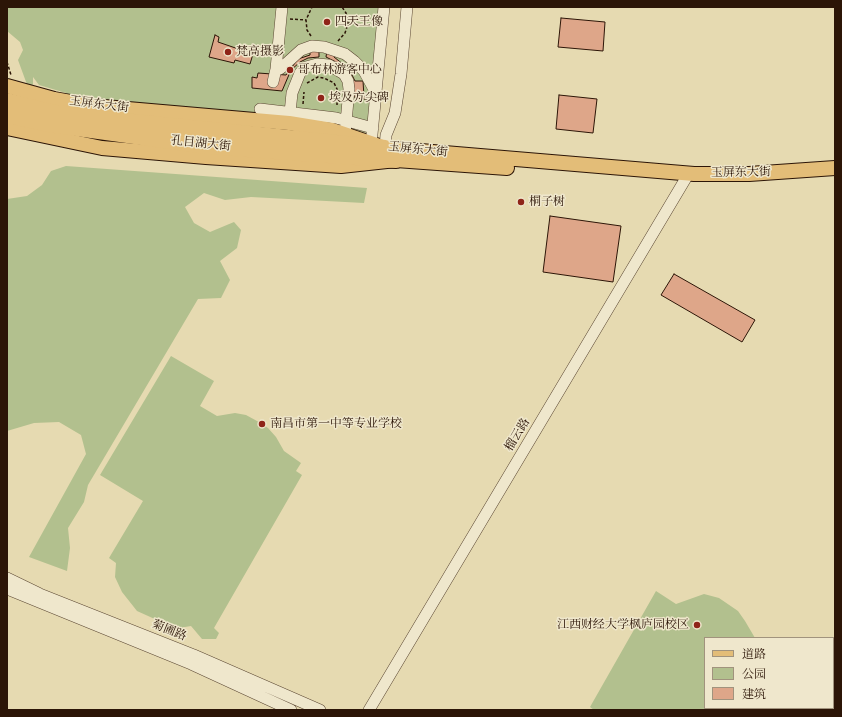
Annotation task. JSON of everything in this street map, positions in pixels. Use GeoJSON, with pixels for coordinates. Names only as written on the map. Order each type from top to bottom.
{"type":"FeatureCollection","features":[{"type":"Feature","properties":{"kind":"highway","name":"孔目湖大街"},"geometry":{"type":"LineString","coordinates":[[8,91],[50,112],[374,148],[396,160]]}},
{"type":"Feature","properties":{"kind":"highway","name":"孔目湖大街"},"geometry":{"type":"LineString","coordinates":[[7,115],[48,124],[207,146],[374,148]]}},
{"type":"Feature","properties":{"kind":"main road","name":"玉屏东大街"},"geometry":{"type":"LineString","coordinates":[[8,91],[93,106],[290,117],[346,128],[374,148],[690,177],[835,168]]}},
{"type":"Feature","properties":{"kind":"main road","name":"玉屏东大街"},"geometry":{"type":"LineString","coordinates":[[7,128],[102,148],[341,166],[396,160],[749,181],[835,175]]}},
{"type":"Feature","properties":{"kind":"street"},"geometry":{"type":"LineString","coordinates":[[374,148],[373,128],[384,7]]}},
{"type":"Feature","properties":{"kind":"street"},"geometry":{"type":"LineString","coordinates":[[374,148],[386,135],[396,105],[407,7]]}},
{"type":"Feature","properties":{"kind":"street"},"geometry":{"type":"LineString","coordinates":[[273,82],[276,69],[281,13]]}},
{"type":"Feature","properties":{"kind":"street"},"geometry":{"type":"LineString","coordinates":[[276,69],[280,69],[301,50],[312,46],[324,47],[345,54],[354,61],[364,71],[376,93]]}},
{"type":"Feature","properties":{"kind":"street"},"geometry":{"type":"LineString","coordinates":[[260,109],[290,117],[292,93],[300,73],[306,67],[317,64],[329,65],[344,74],[348,81],[350,89],[346,128],[373,128]]}},
{"type":"Feature","properties":{"kind":"street","name":"榴云路"},"geometry":{"type":"LineString","coordinates":[[369,710],[690,177]]}},
{"type":"Feature","properties":{"kind":"street","name":"榴云路"},"geometry":{"type":"LineString","coordinates":[[377,710],[690,177]]}},
{"type":"Feature","properties":{"kind":"street","name":"菊圃路"},"geometry":{"type":"LineString","coordinates":[[7,578],[40,594],[194,655],[320,710]]}},
{"type":"Feature","properties":{"kind":"street","name":"菊圃路"},"geometry":{"type":"LineString","coordinates":[[7,589],[191,664],[291,710]]}},
{"type":"Feature","properties":{"kind":"path"},"geometry":{"type":"LineString","coordinates":[[312,7],[306,20],[307,30],[312,38]]}},
{"type":"Feature","properties":{"kind":"path"},"geometry":{"type":"LineString","coordinates":[[334,42],[345,34],[348,23],[346,13],[342,7]]}},
{"type":"Feature","properties":{"kind":"path"},"geometry":{"type":"LineString","coordinates":[[281,13],[306,20]]}},
{"type":"Feature","properties":{"kind":"path"},"geometry":{"type":"LineString","coordinates":[[348,23],[374,26]]}},
{"type":"Feature","properties":{"kind":"path"},"geometry":{"type":"LineString","coordinates":[[7,62],[11,72],[8,91]]}},
{"type":"Feature","properties":{"kind":"path"},"geometry":{"type":"LineString","coordinates":[[305,85],[310,80],[318,77],[324,78],[334,83],[337,89],[338,99]]}},
{"type":"Feature","properties":{"kind":"path"},"geometry":{"type":"LineString","coordinates":[[303,106],[304,90]]}},
{"type":"Feature","properties":{"kind":"green space"},"geometry":{"type":"Polygon","coordinates":[[[7,7],[380,7],[373,100],[366,133],[332,124],[71,98],[66,93],[39,85],[33,77],[33,84],[29,90],[18,60],[23,50],[20,42],[7,31],[7,7]]]}},
{"type":"Feature","properties":{"kind":"green space"},"geometry":{"type":"Polygon","coordinates":[[[66,166],[367,188],[364,203],[251,197],[225,200],[204,193],[185,207],[194,223],[210,232],[234,222],[241,230],[237,248],[220,261],[230,280],[221,298],[198,299],[88,485],[84,502],[68,528],[70,548],[67,571],[29,557],[86,454],[81,435],[59,422],[34,423],[7,431],[7,199],[27,196],[42,185],[51,171],[66,166]]]}},
{"type":"Feature","properties":{"kind":"green space"},"geometry":{"type":"Polygon","coordinates":[[[171,356],[214,381],[200,406],[217,416],[235,413],[246,415],[257,421],[268,428],[276,437],[284,451],[301,463],[296,471],[302,475],[214,628],[219,633],[216,639],[202,639],[191,626],[179,628],[168,625],[137,611],[122,592],[115,577],[116,563],[109,558],[143,501],[100,475],[171,356]]]}},
{"type":"Feature","properties":{"kind":"green space","name":"江西财经大学枫庐园校区"},"geometry":{"type":"Polygon","coordinates":[[[656,591],[676,604],[704,594],[719,598],[738,611],[754,637],[704,637],[704,709],[740,710],[594,710],[590,707],[656,591]]]}},
{"type":"Feature","properties":{"kind":"building"},"geometry":{"type":"Polygon","coordinates":[[[561,18],[605,22],[603,51],[558,47],[561,18]]]}},
{"type":"Feature","properties":{"kind":"building","name":"梵高摄影"},"geometry":{"type":"Polygon","coordinates":[[[215,35],[219,37],[218,42],[253,54],[250,64],[235,60],[234,63],[209,57],[215,35]]]}},
{"type":"Feature","properties":{"kind":"building","name":"哥布林游客中心"},"geometry":{"type":"Polygon","coordinates":[[[310,50],[319,50],[319,57],[308,58],[300,62],[291,70],[282,91],[252,88],[252,77],[257,78],[258,73],[286,75],[298,59],[310,55],[310,50]]]}},
{"type":"Feature","properties":{"kind":"building"},"geometry":{"type":"Polygon","coordinates":[[[327,50],[336,52],[334,57],[349,69],[355,81],[363,81],[364,97],[373,98],[373,100],[355,98],[353,80],[348,70],[326,57],[327,50]]]}},
{"type":"Feature","properties":{"kind":"building"},"geometry":{"type":"Polygon","coordinates":[[[559,95],[597,99],[593,133],[556,129],[559,95]]]}},
{"type":"Feature","properties":{"kind":"building"},"geometry":{"type":"Polygon","coordinates":[[[550,216],[621,226],[613,282],[543,272],[550,216]]]}},
{"type":"Feature","properties":{"kind":"building"},"geometry":{"type":"Polygon","coordinates":[[[674,274],[755,320],[742,342],[661,295],[674,274]]]}},
{"type":"Feature","properties":{"kind":"place","name":"四天王像"},"geometry":{"type":"Point","coordinates":[327,22]}},
{"type":"Feature","properties":{"kind":"place","name":"梵高摄影"},"geometry":{"type":"Point","coordinates":[228,52]}},
{"type":"Feature","properties":{"kind":"place","name":"哥布林游客中心"},"geometry":{"type":"Point","coordinates":[290,70]}},
{"type":"Feature","properties":{"kind":"place","name":"埃及方尖碑"},"geometry":{"type":"Point","coordinates":[321,98]}},
{"type":"Feature","properties":{"kind":"place","name":"桐子树"},"geometry":{"type":"Point","coordinates":[521,202]}},
{"type":"Feature","properties":{"kind":"place","name":"南昌市第一中等专业学校"},"geometry":{"type":"Point","coordinates":[262,424]}},
{"type":"Feature","properties":{"kind":"place","name":"江西财经大学枫庐园校区"},"geometry":{"type":"Point","coordinates":[697,625]}}]}
